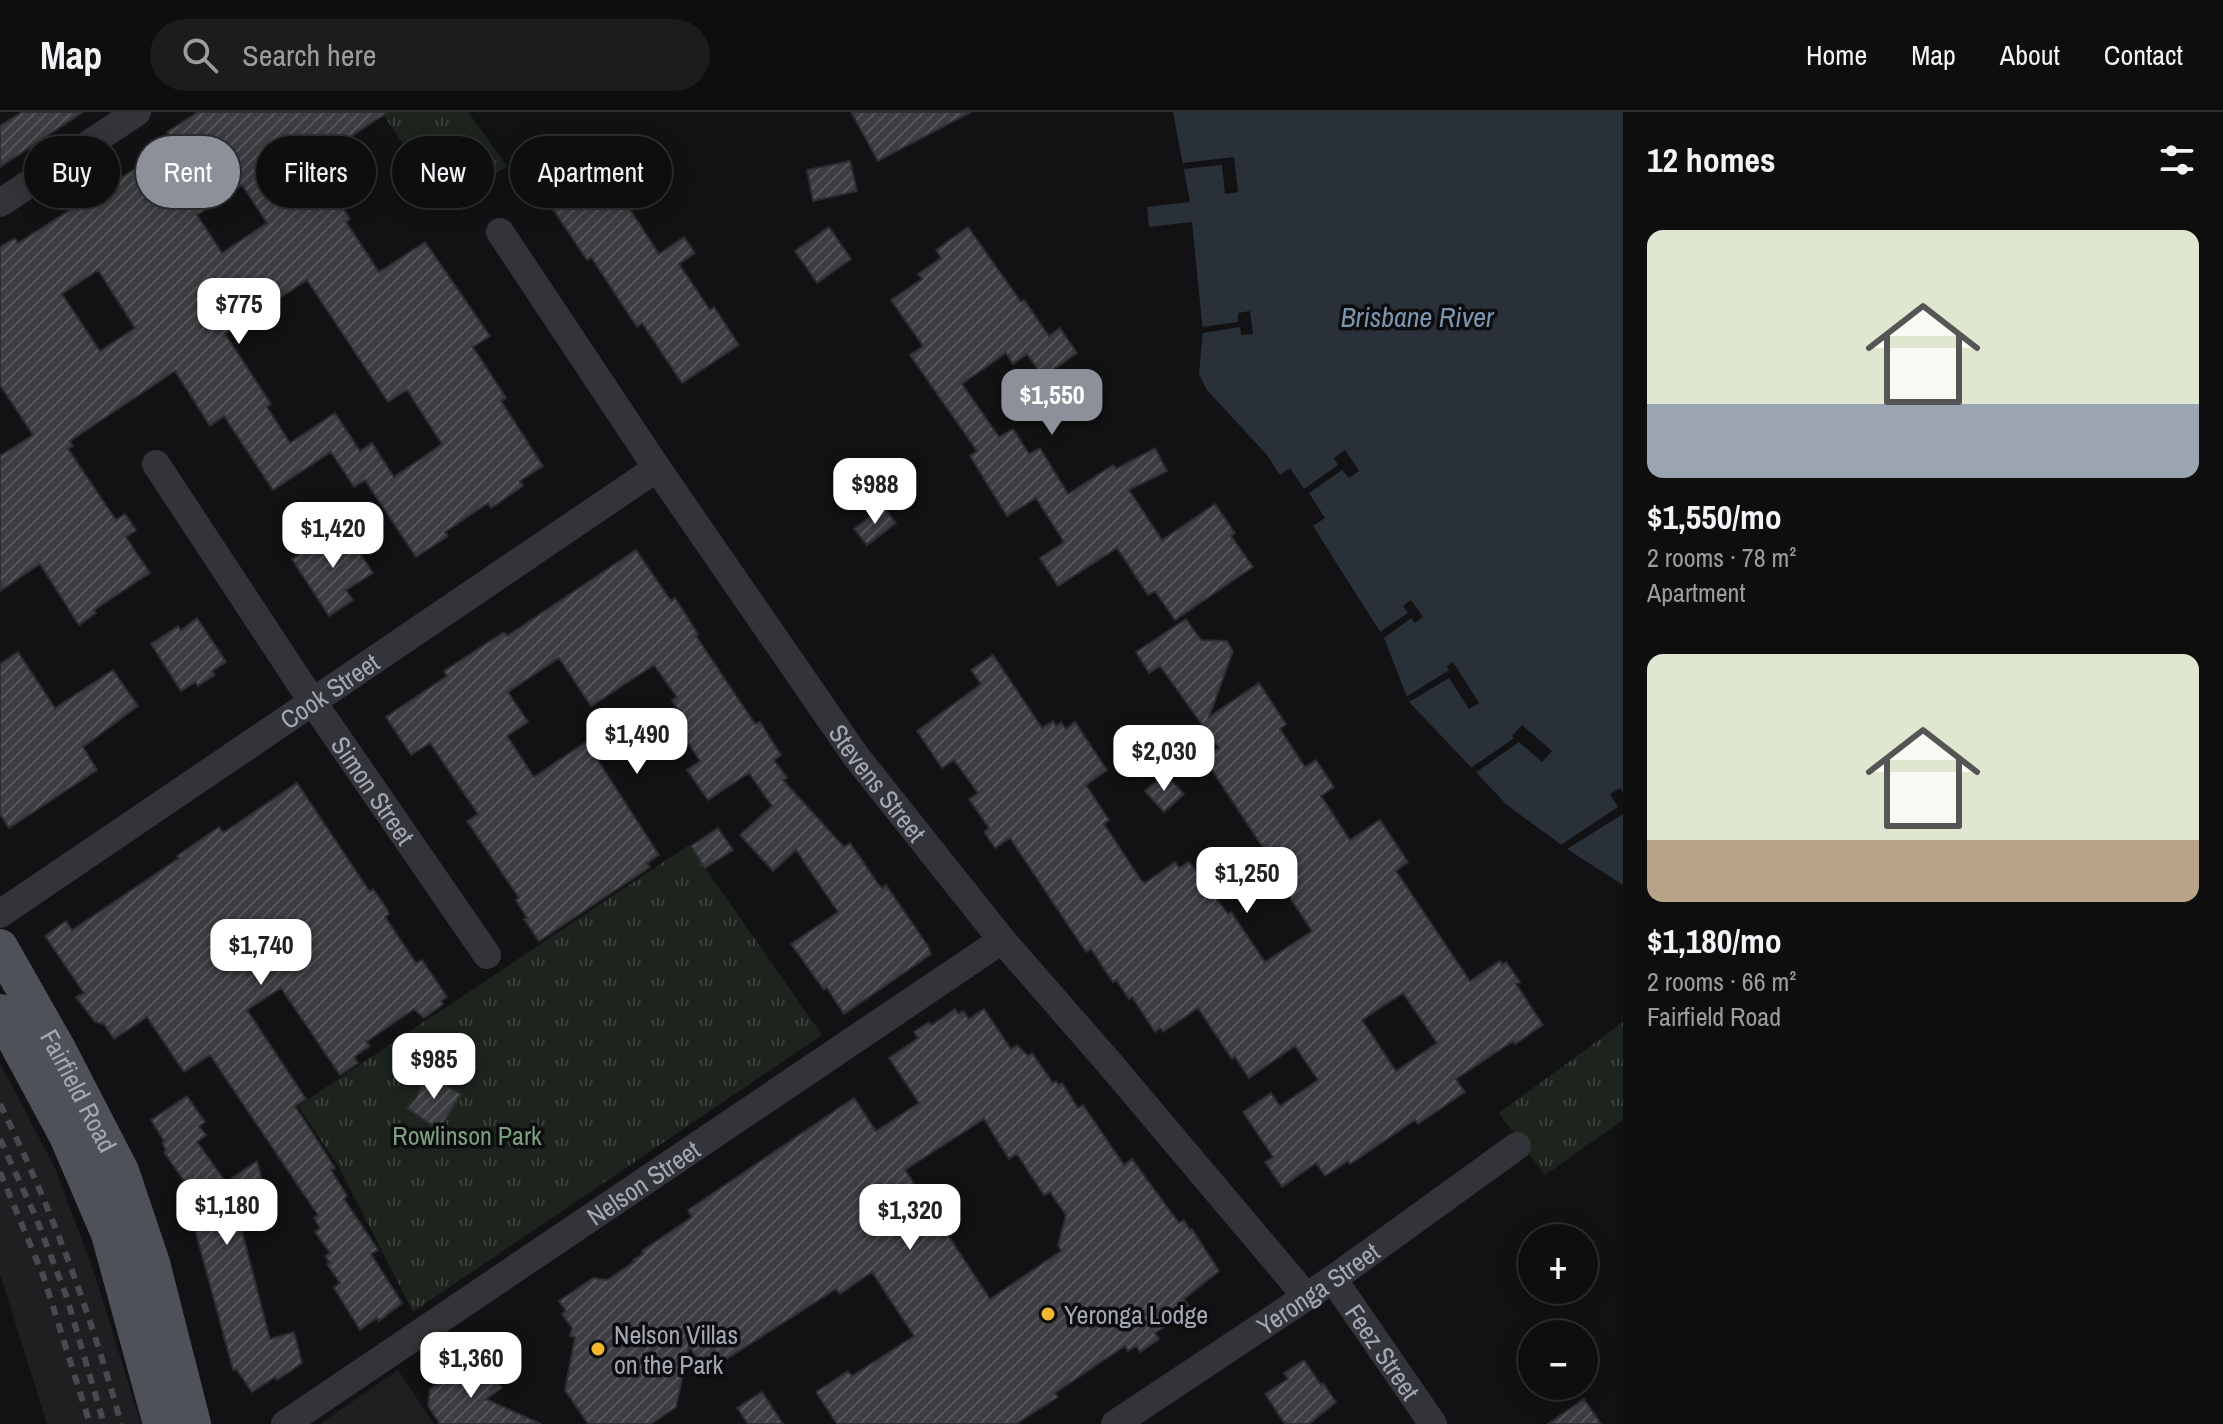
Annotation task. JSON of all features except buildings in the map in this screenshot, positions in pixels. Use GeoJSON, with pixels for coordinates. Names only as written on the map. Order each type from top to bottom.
{"type":"FeatureCollection","features":[{"type":"Feature","properties":{"kind":"main road","name":"Fairfield Road"},"geometry":{"type":"LineString","coordinates":[[0,947],[59,1051],[121,1171],[152,1263],[193,1424]]}},
{"type":"Feature","properties":{"kind":"main road","name":"Fairfield Road"},"geometry":{"type":"LineString","coordinates":[[0,1012],[67,1136],[109,1234],[161,1424]]}},
{"type":"Feature","properties":{"kind":"street"},"geometry":{"type":"LineString","coordinates":[[0,203],[137,112]]}},
{"type":"Feature","properties":{"kind":"street","name":"Stevens Street"},"geometry":{"type":"LineString","coordinates":[[500,232],[657,468],[855,755],[1002,940],[1305,1295]]}},
{"type":"Feature","properties":{"kind":"street","name":"Simon Street"},"geometry":{"type":"LineString","coordinates":[[156,464],[312,701],[487,955]]}},
{"type":"Feature","properties":{"kind":"street","name":"Cook Street"},"geometry":{"type":"LineString","coordinates":[[0,914],[657,468]]}},
{"type":"Feature","properties":{"kind":"street","name":"Nelson Street"},"geometry":{"type":"LineString","coordinates":[[285,1424],[1002,940]]}},
{"type":"Feature","properties":{"kind":"street","name":"Yeronga Street"},"geometry":{"type":"LineString","coordinates":[[1115,1424],[1333,1279],[1517,1146]]}},
{"type":"Feature","properties":{"kind":"street","name":"Feez Street"},"geometry":{"type":"LineString","coordinates":[[1333,1279],[1433,1424]]}},
{"type":"Feature","properties":{"kind":"shaded area"},"geometry":{"type":"Polygon","coordinates":[[[0,1063],[54,1166],[94,1272],[141,1424],[47,1424],[0,1274],[0,1063]]]}},
{"type":"Feature","properties":{"kind":"shaded area"},"geometry":{"type":"Polygon","coordinates":[[[398,1370],[434,1424],[320,1424],[398,1370]]]}},
{"type":"Feature","properties":{"kind":"green space"},"geometry":{"type":"Polygon","coordinates":[[[381,112],[468,112],[485,136],[398,136],[381,112]]]}},
{"type":"Feature","properties":{"kind":"green space"},"geometry":{"type":"Polygon","coordinates":[[[494,148],[507,166],[494,175],[494,148]]]}},
{"type":"Feature","properties":{"kind":"green space","name":"Rowlinson Park"},"geometry":{"type":"Polygon","coordinates":[[[689,845],[822,1035],[413,1312],[339,1167],[298,1106],[689,845]]]}},
{"type":"Feature","properties":{"kind":"green space"},"geometry":{"type":"Polygon","coordinates":[[[1623,1022],[1623,1120],[1545,1175],[1499,1113],[1623,1022]]]}},
{"type":"Feature","properties":{"kind":"water","name":"Brisbane River"},"geometry":{"type":"Polygon","coordinates":[[[1173,112],[1623,112],[1623,885],[1507,805],[1409,702],[1384,638],[1313,526],[1267,455],[1207,390],[1199,374],[1203,332],[1192,222],[1149,227],[1147,207],[1190,202],[1173,112]]]}},
{"type":"Feature","properties":{"kind":"pier"},"geometry":{"type":"Polygon","coordinates":[[[1234,157],[1238,192],[1225,194],[1222,165],[1183,169],[1183,163],[1234,157]]]}},
{"type":"Feature","properties":{"kind":"pier"},"geometry":{"type":"Polygon","coordinates":[[[1250,311],[1253,334],[1241,335],[1240,327],[1203,333],[1202,327],[1238,322],[1238,313],[1250,311]]]}},
{"type":"Feature","properties":{"kind":"pier"},"geometry":{"type":"Polygon","coordinates":[[[1345,450],[1359,471],[1349,478],[1342,470],[1309,493],[1325,518],[1313,526],[1279,476],[1290,468],[1304,489],[1338,465],[1334,458],[1345,450]]]}},
{"type":"Feature","properties":{"kind":"pier"},"geometry":{"type":"Polygon","coordinates":[[[1411,600],[1423,617],[1415,623],[1411,618],[1384,638],[1380,632],[1408,613],[1403,606],[1411,600]]]}},
{"type":"Feature","properties":{"kind":"pier"},"geometry":{"type":"Polygon","coordinates":[[[1453,662],[1479,703],[1469,709],[1449,678],[1409,702],[1406,697],[1449,670],[1447,666],[1453,662]]]}},
{"type":"Feature","properties":{"kind":"pier"},"geometry":{"type":"Polygon","coordinates":[[[1522,725],[1552,751],[1542,762],[1519,742],[1475,773],[1471,768],[1514,738],[1512,736],[1522,725]]]}},
{"type":"Feature","properties":{"kind":"pier"},"geometry":{"type":"Polygon","coordinates":[[[1620,788],[1623,793],[1623,814],[1567,849],[1561,845],[1618,807],[1610,794],[1620,788]]]}},
{"type":"Feature","properties":{"kind":"railway"},"geometry":{"type":"LineString","coordinates":[[0,1104],[68,1261],[97,1342],[121,1424]]}},
{"type":"Feature","properties":{"kind":"railway"},"geometry":{"type":"LineString","coordinates":[[0,1139],[37,1220],[67,1298],[104,1424]]}},
{"type":"Feature","properties":{"kind":"railway"},"geometry":{"type":"LineString","coordinates":[[0,1172],[43,1275],[90,1424]]}},
{"type":"Feature","properties":{"kind":"place","name":"Yeronga Lodge"},"geometry":{"type":"Point","coordinates":[1048,1314]}},
{"type":"Feature","properties":{"kind":"place","name":"Nelson Villas on the Park"},"geometry":{"type":"Point","coordinates":[598,1349]}}]}
